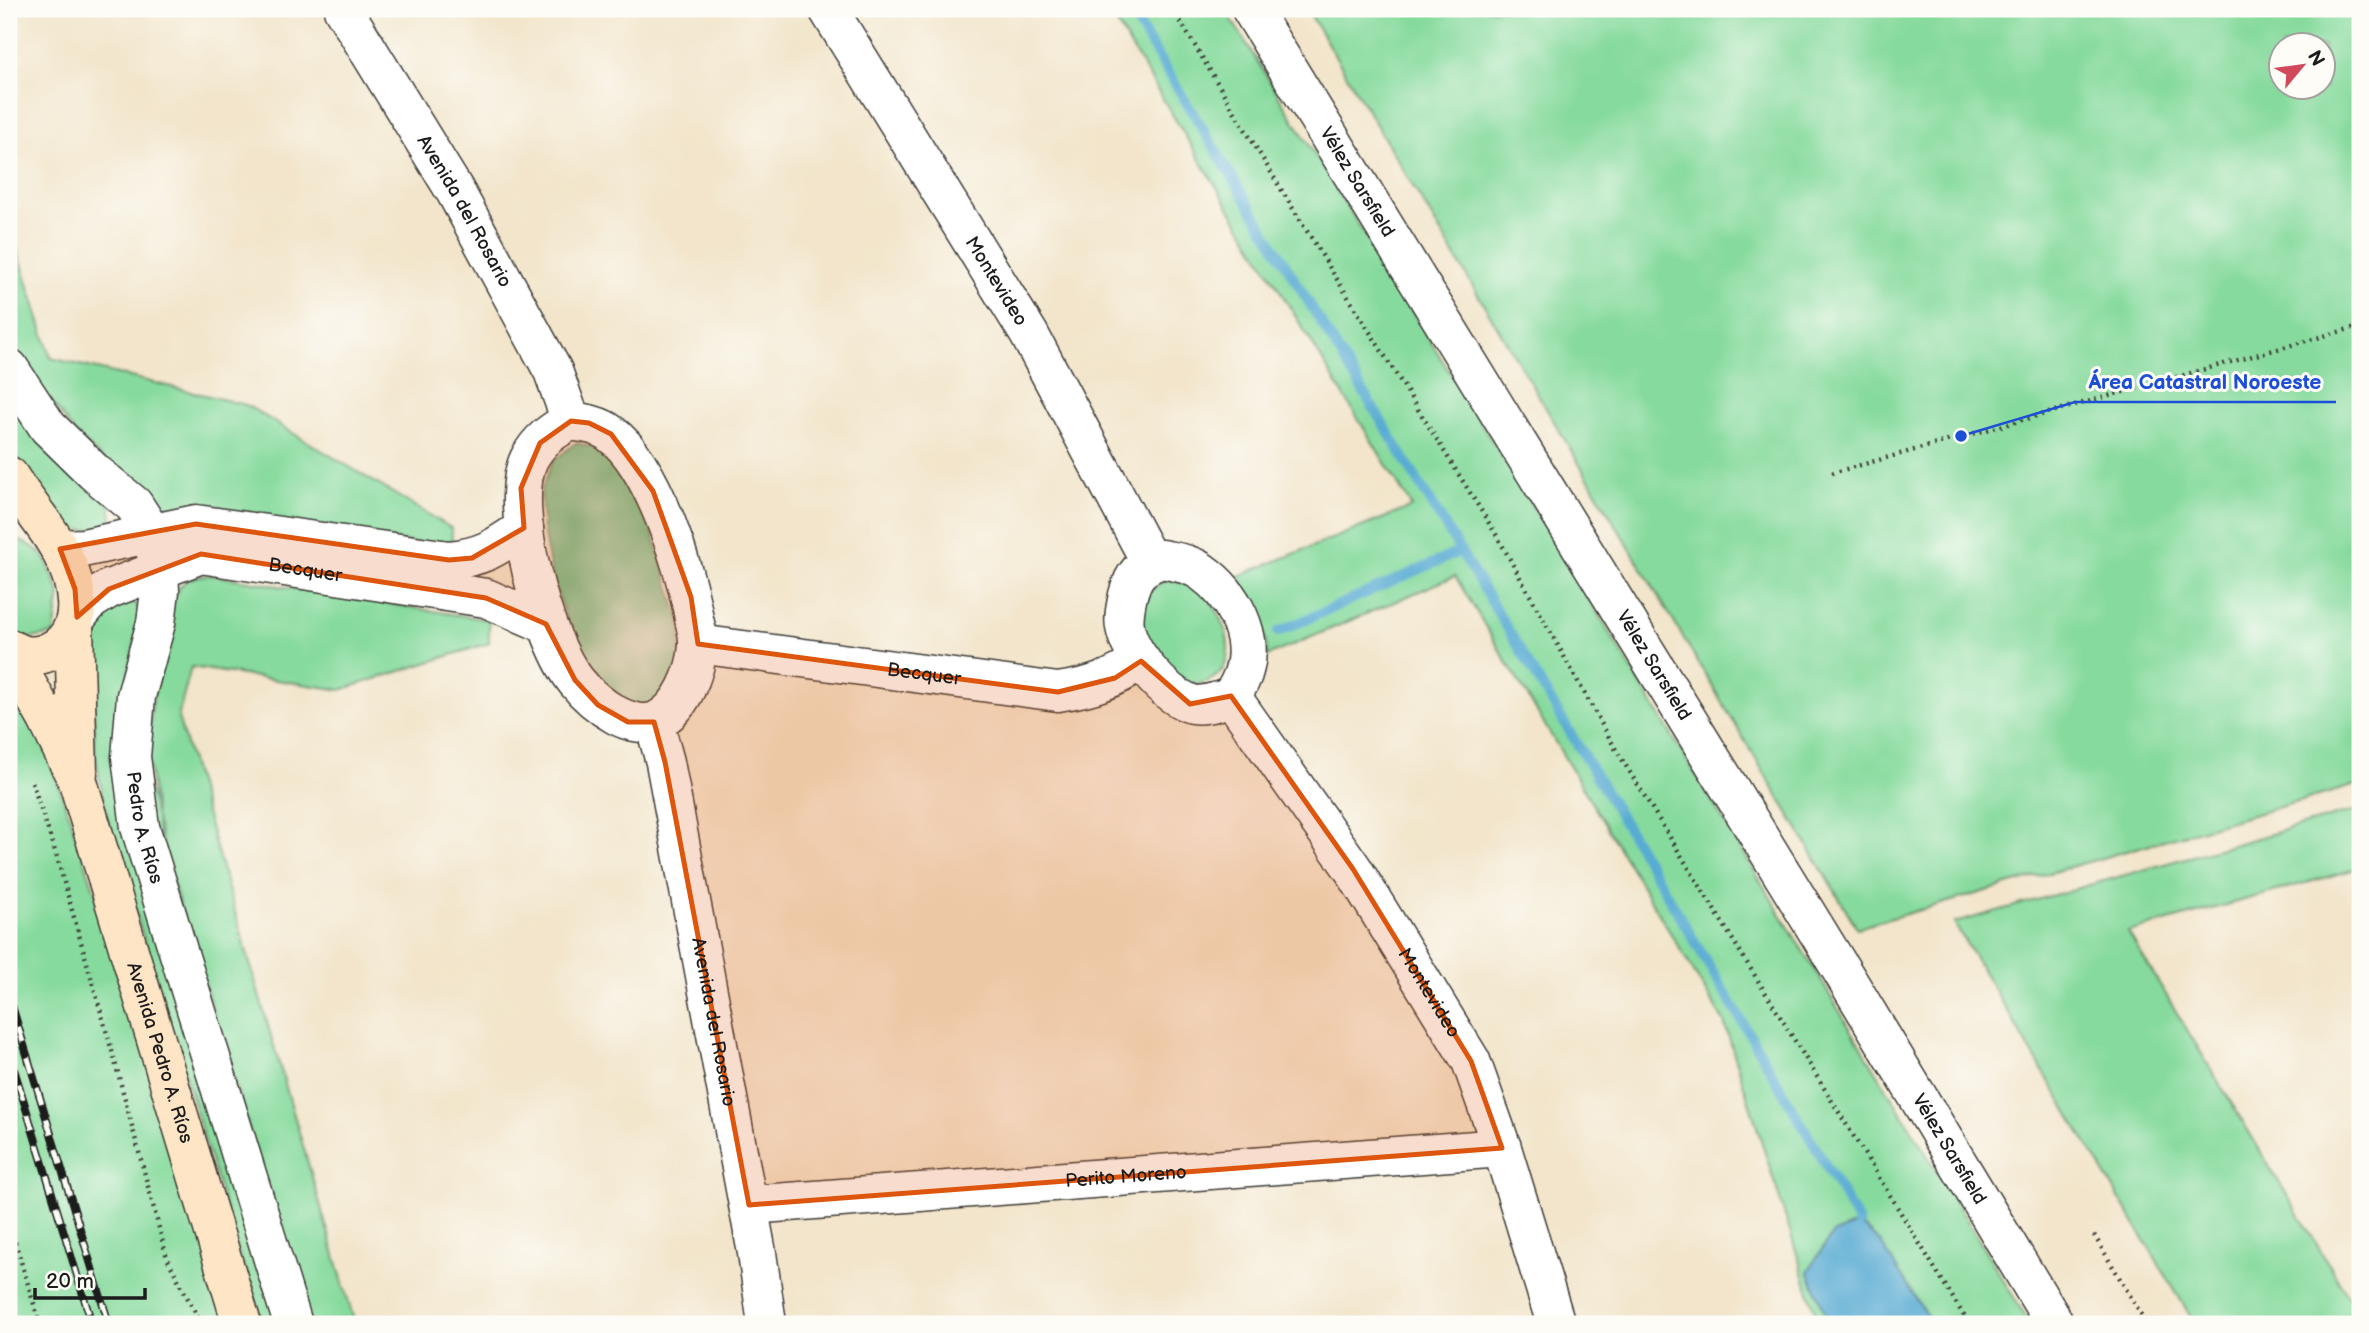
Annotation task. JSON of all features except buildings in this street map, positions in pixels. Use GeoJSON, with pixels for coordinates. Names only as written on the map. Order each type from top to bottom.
{"type":"FeatureCollection","features":[{"type":"Feature","properties":{"kind":"main road","name":"Avenida Pedro A. Ríos"},"geometry":{"type":"LineString","coordinates":[[9,476],[56,543],[75,589],[78,782]]}},
{"type":"Feature","properties":{"kind":"main road"},"geometry":{"type":"LineString","coordinates":[[9,531],[24,528],[37,531],[56,543]]}},
{"type":"Feature","properties":{"kind":"main road","name":"Avenida Pedro A. Ríos"},"geometry":{"type":"LineString","coordinates":[[9,650],[29,657],[53,650],[69,638],[75,622]]}},
{"type":"Feature","properties":{"kind":"main road","name":"Avenida Pedro A. Ríos"},"geometry":{"type":"LineString","coordinates":[[9,650],[78,782],[243,1324]]}},
{"type":"Feature","properties":{"kind":"street","name":"Avenida del Rosario"},"geometry":{"type":"LineString","coordinates":[[343,9],[455,191],[552,371],[572,421]]}},
{"type":"Feature","properties":{"kind":"street","name":"Montevideo"},"geometry":{"type":"LineString","coordinates":[[828,9],[1029,334],[1151,563]]}},
{"type":"Feature","properties":{"kind":"street","name":"Vélez Sarsfield"},"geometry":{"type":"LineString","coordinates":[[1251,9],[1851,986],[2055,1324]]}},
{"type":"Feature","properties":{"kind":"street"},"geometry":{"type":"LineString","coordinates":[[9,368],[48,427],[94,472],[134,505],[155,551]]}},
{"type":"Feature","properties":{"kind":"street"},"geometry":{"type":"LineString","coordinates":[[572,421],[589,423],[611,434],[635,460],[653,491],[691,597],[698,644],[688,685],[672,710],[654,722],[628,722],[598,705],[575,680],[546,624],[524,528],[521,488],[528,461],[540,443],[554,430],[572,421]]}},
{"type":"Feature","properties":{"kind":"street","name":"Becquer"},"geometry":{"type":"LineString","coordinates":[[75,622],[90,601],[155,551],[196,524],[449,560],[472,558],[493,549],[524,528]]}},
{"type":"Feature","properties":{"kind":"street","name":"Becquer"},"geometry":{"type":"LineString","coordinates":[[56,543],[83,548],[201,554],[486,598],[546,624]]}},
{"type":"Feature","properties":{"kind":"street","name":"Pedro A. Ríos"},"geometry":{"type":"LineString","coordinates":[[155,551],[160,591],[156,623],[136,696],[131,757],[140,828],[293,1324]]}},
{"type":"Feature","properties":{"kind":"street"},"geometry":{"type":"LineString","coordinates":[[1161,559],[1183,563],[1200,570],[1218,585],[1236,611],[1245,635],[1246,664],[1239,685],[1231,696],[1206,704],[1190,704],[1161,683],[1141,661],[1125,627],[1126,605],[1132,579],[1143,566],[1151,563],[1161,559]]}},
{"type":"Feature","properties":{"kind":"street","name":"Becquer"},"geometry":{"type":"LineString","coordinates":[[698,644],[1058,692],[1087,688],[1115,678],[1141,661]]}},
{"type":"Feature","properties":{"kind":"street","name":"Montevideo"},"geometry":{"type":"LineString","coordinates":[[1231,696],[1353,869],[1471,1061],[1502,1148],[1556,1324]]}},
{"type":"Feature","properties":{"kind":"street","name":"Avenida del Rosario"},"geometry":{"type":"LineString","coordinates":[[654,722],[665,762],[749,1205],[767,1324]]}},
{"type":"Feature","properties":{"kind":"street","name":"Perito Moreno"},"geometry":{"type":"LineString","coordinates":[[749,1205],[1502,1148]]}},
{"type":"Feature","properties":{"kind":"path"},"geometry":{"type":"LineString","coordinates":[[1173,9],[1294,210],[1497,536],[1615,748],[1969,1324]]}},
{"type":"Feature","properties":{"kind":"path"},"geometry":{"type":"LineString","coordinates":[[1832,473],[2360,326]]}},
{"type":"Feature","properties":{"kind":"path"},"geometry":{"type":"LineString","coordinates":[[29,771],[100,1007],[167,1258],[200,1324]]}},
{"type":"Feature","properties":{"kind":"path"},"geometry":{"type":"LineString","coordinates":[[9,1222],[40,1324]]}},
{"type":"Feature","properties":{"kind":"path"},"geometry":{"type":"LineString","coordinates":[[2094,1235],[2147,1324]]}},
{"type":"Feature","properties":{"kind":"highlighted area"},"geometry":{"type":"Polygon","coordinates":[[[571,421],[589,423],[611,434],[653,491],[691,597],[698,644],[1058,692],[1115,678],[1141,661],[1190,704],[1231,696],[1353,869],[1471,1061],[1502,1148],[749,1205],[665,762],[654,722],[628,722],[598,705],[575,680],[546,624],[486,598],[201,554],[109,589],[77,617],[75,589],[60,549],[196,524],[449,560],[472,558],[524,528],[521,488],[540,443],[571,421]]]}},
{"type":"Feature","properties":{"kind":"green space"},"geometry":{"type":"Polygon","coordinates":[[[1108,9],[1225,9],[1520,486],[2030,1324],[1819,1324],[1724,1022],[1455,576],[1267,656],[1259,614],[1238,576],[1412,507],[1108,9]]]}},
{"type":"Feature","properties":{"kind":"green space"},"geometry":{"type":"Polygon","coordinates":[[[1307,9],[2360,9],[2360,784],[1857,928],[1307,9]]]}},
{"type":"Feature","properties":{"kind":"green space"},"geometry":{"type":"Polygon","coordinates":[[[9,222],[51,358],[246,405],[451,528],[453,548],[182,510],[145,500],[75,433],[18,357],[9,333],[9,222]]]}},
{"type":"Feature","properties":{"kind":"green space"},"geometry":{"type":"Polygon","coordinates":[[[9,391],[110,505],[112,518],[107,528],[68,531],[53,514],[9,444],[9,391]]]}},
{"type":"Feature","properties":{"kind":"green space"},"geometry":{"type":"Polygon","coordinates":[[[575,443],[597,447],[618,463],[647,514],[680,621],[681,659],[674,683],[648,708],[626,709],[583,668],[553,581],[543,531],[541,491],[552,462],[575,443]]]}},
{"type":"Feature","properties":{"kind":"green space"},"geometry":{"type":"Polygon","coordinates":[[[20,541],[32,546],[44,556],[60,593],[54,634],[21,640],[9,625],[9,545],[20,541]]]}},
{"type":"Feature","properties":{"kind":"green space"},"geometry":{"type":"Polygon","coordinates":[[[211,575],[489,620],[489,643],[341,690],[191,667],[178,717],[355,1324],[309,1324],[158,834],[147,748],[153,700],[173,599],[188,580],[211,575]]]}},
{"type":"Feature","properties":{"kind":"green space"},"geometry":{"type":"Polygon","coordinates":[[[1168,580],[1194,586],[1217,610],[1224,626],[1228,643],[1227,659],[1220,672],[1208,681],[1188,684],[1162,663],[1148,641],[1142,617],[1143,606],[1148,595],[1168,580]]]}},
{"type":"Feature","properties":{"kind":"green space"},"geometry":{"type":"Polygon","coordinates":[[[124,599],[135,603],[141,611],[125,692],[281,1324],[260,1324],[105,810],[95,753],[92,624],[124,599]]]}},
{"type":"Feature","properties":{"kind":"green space"},"geometry":{"type":"Polygon","coordinates":[[[9,652],[21,674],[242,1324],[9,1324],[9,652]]]}},
{"type":"Feature","properties":{"kind":"green space"},"geometry":{"type":"Polygon","coordinates":[[[2360,809],[2360,868],[2128,932],[2360,1316],[2360,1324],[2195,1324],[1954,923],[2360,809]]]}},
{"type":"Feature","properties":{"kind":"water"},"geometry":{"type":"Polygon","coordinates":[[[1859,1223],[1880,1242],[1932,1324],[1830,1324],[1808,1271],[1832,1234],[1859,1223]]]}},
{"type":"Feature","properties":{"kind":"waterway"},"geometry":{"type":"LineString","coordinates":[[1129,9],[1590,765],[1859,1223]]}},
{"type":"Feature","properties":{"kind":"waterway"},"geometry":{"type":"LineString","coordinates":[[1278,632],[1461,551]]}},
{"type":"Feature","properties":{"kind":"railway"},"geometry":{"type":"LineString","coordinates":[[9,996],[109,1324]]}},
{"type":"Feature","properties":{"kind":"railway"},"geometry":{"type":"LineString","coordinates":[[9,1053],[92,1324]]}},
{"type":"Feature","properties":{"kind":"place","name":"Área Catastral Noroeste"},"geometry":{"type":"Point","coordinates":[1961,436]}}]}
